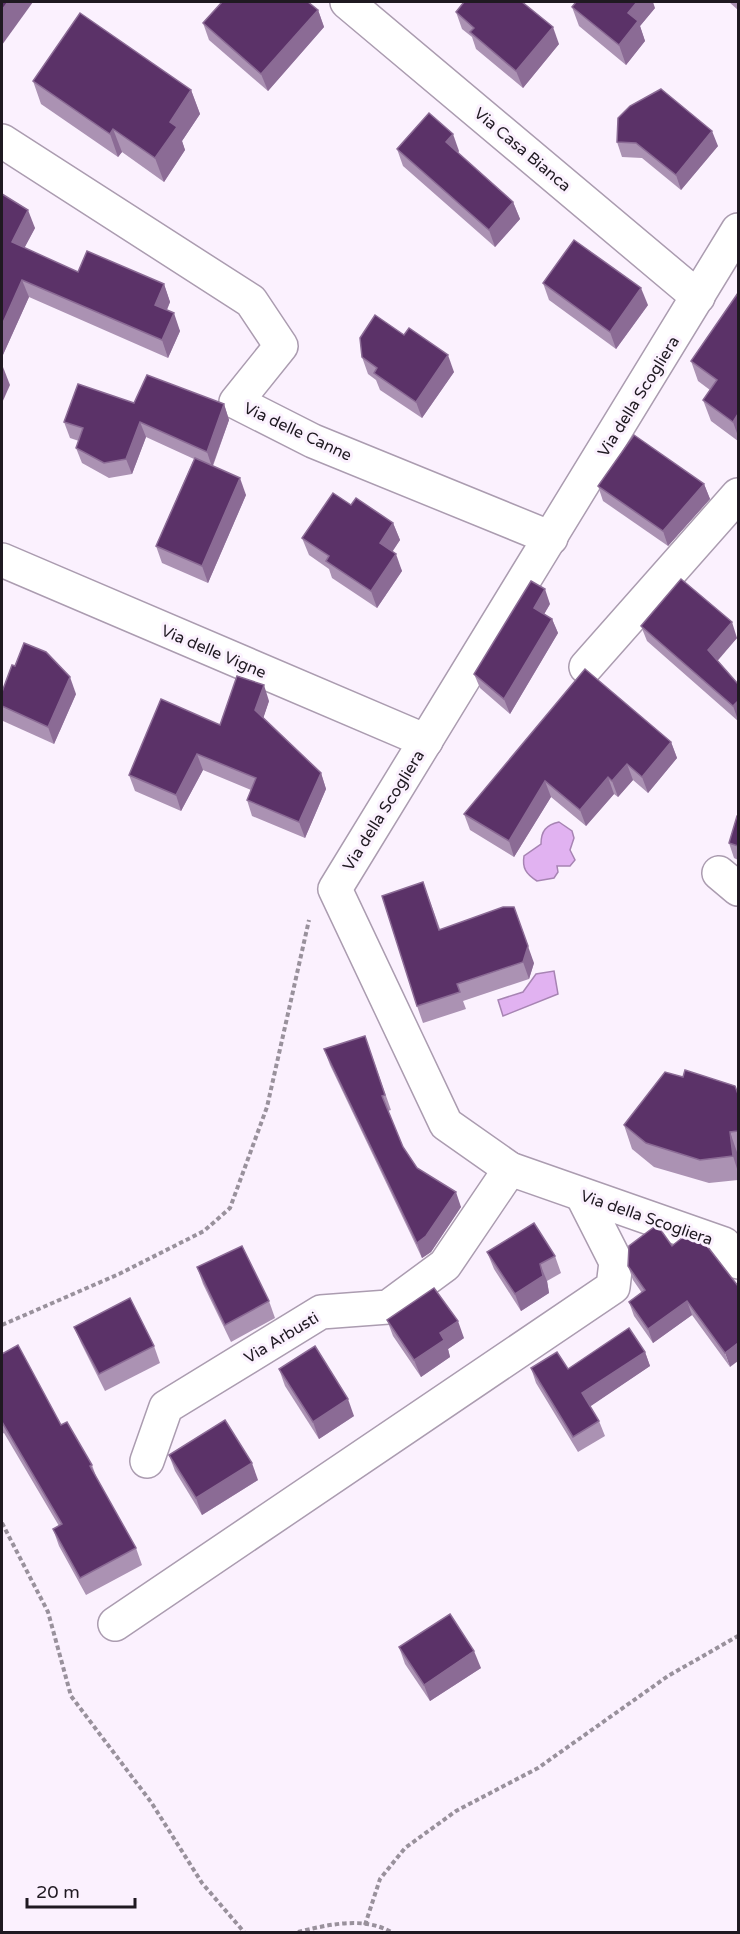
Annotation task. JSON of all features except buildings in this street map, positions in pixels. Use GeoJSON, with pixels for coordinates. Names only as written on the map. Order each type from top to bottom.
{"type":"FeatureCollection","features":[{"type":"Feature","properties":{"kind":"street","name":"Via Casa Bianca"},"geometry":{"type":"LineString","coordinates":[[347,2],[698,297]]}},
{"type":"Feature","properties":{"kind":"street","name":"Via delle Canne"},"geometry":{"type":"LineString","coordinates":[[2,141],[251,301],[281,346],[236,402],[313,441],[551,538]]}},
{"type":"Feature","properties":{"kind":"street","name":"Via della Scogliera"},"geometry":{"type":"LineString","coordinates":[[738,230],[334,890],[446,1124],[510,1169],[724,1244],[738,1262]]}},
{"type":"Feature","properties":{"kind":"street"},"geometry":{"type":"LineString","coordinates":[[586,667],[738,495]]}},
{"type":"Feature","properties":{"kind":"street","name":"Via delle Vigne"},"geometry":{"type":"LineString","coordinates":[[2,560],[426,741]]}},
{"type":"Feature","properties":{"kind":"street","name":"Via Arbusti"},"geometry":{"type":"LineString","coordinates":[[147,1461],[166,1407],[321,1312],[388,1306],[445,1265],[510,1169]]}},
{"type":"Feature","properties":{"kind":"street"},"geometry":{"type":"LineString","coordinates":[[115,1624],[613,1287],[616,1262],[582,1195]]}},
{"type":"Feature","properties":{"kind":"path"},"geometry":{"type":"LineString","coordinates":[[2,1325],[119,1274],[204,1232],[230,1208],[267,1107],[311,913],[334,890]]}},
{"type":"Feature","properties":{"kind":"path"},"geometry":{"type":"LineString","coordinates":[[2,1523],[48,1612],[71,1696],[151,1802],[202,1883],[244,1932]]}},
{"type":"Feature","properties":{"kind":"path"},"geometry":{"type":"LineString","coordinates":[[365,1925],[380,1879],[405,1848],[456,1811],[538,1768],[668,1676],[738,1636]]}},
{"type":"Feature","properties":{"kind":"path"},"geometry":{"type":"LineString","coordinates":[[298,1932],[334,1923],[381,1926],[391,1932]]}},
{"type":"Feature","properties":{"kind":"shaded area"},"geometry":{"type":"Polygon","coordinates":[[[559,822],[572,831],[574,838],[570,850],[575,860],[570,866],[557,866],[558,872],[554,878],[537,881],[526,870],[524,856],[541,844],[543,832],[548,827],[559,822]]]}},
{"type":"Feature","properties":{"kind":"shaded area"},"geometry":{"type":"Polygon","coordinates":[[[554,971],[558,994],[503,1016],[498,1000],[523,992],[536,974],[554,971]]]}}]}
